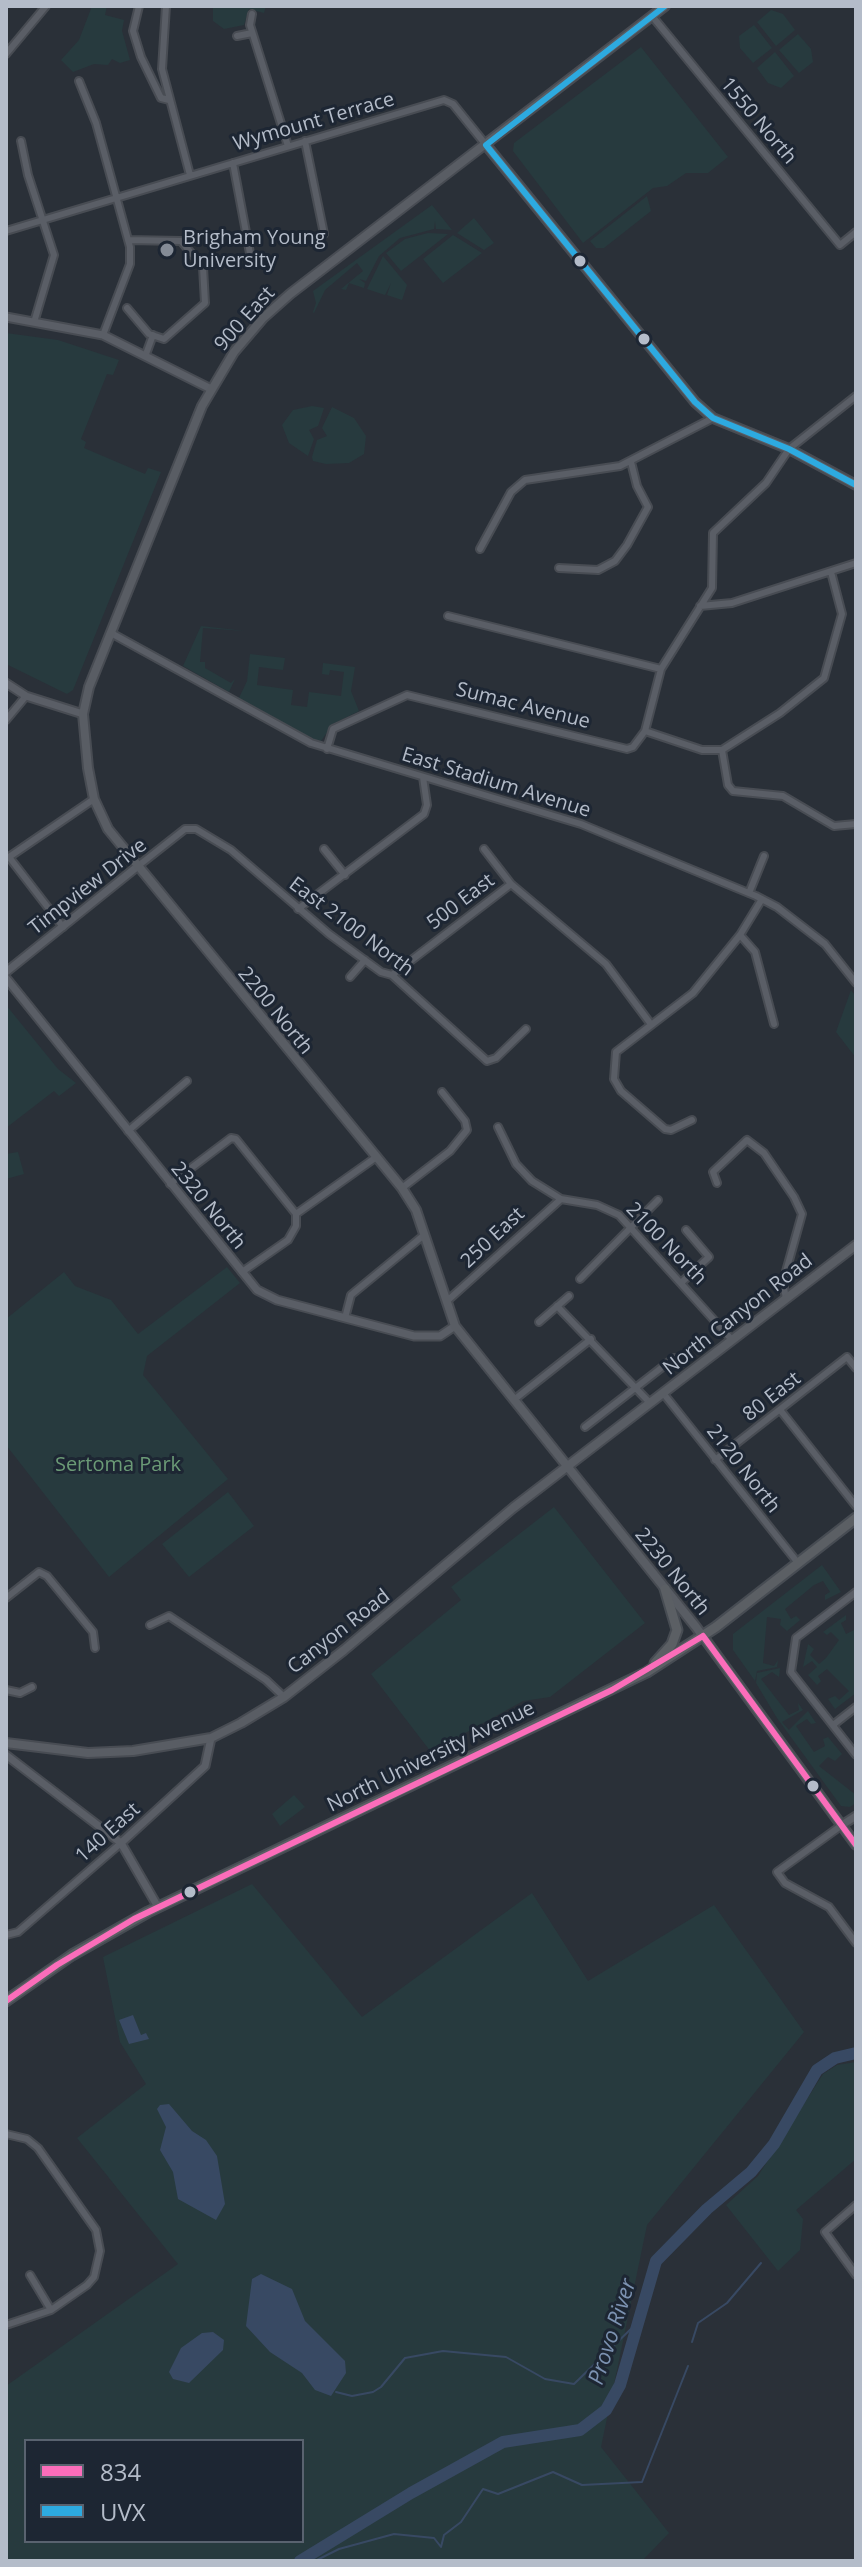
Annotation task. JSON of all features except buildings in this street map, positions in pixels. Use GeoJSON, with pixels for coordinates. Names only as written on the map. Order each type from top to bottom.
{"type":"FeatureCollection","features":[{"type":"Feature","properties":{"kind":"highway","name":"North University Avenue"},"geometry":{"type":"LineString","coordinates":[[6,2001],[72,1955],[158,1907],[640,1675],[703,1636],[856,1518]]}},
{"type":"Feature","properties":{"kind":"highway"},"geometry":{"type":"LineString","coordinates":[[640,1675],[667,1651],[677,1635],[665,1589]]}},
{"type":"Feature","properties":{"kind":"main road","name":"900 East"},"geometry":{"type":"LineString","coordinates":[[83,714],[89,687],[211,389],[234,352],[277,305],[665,6]]}},
{"type":"Feature","properties":{"kind":"main road"},"geometry":{"type":"LineString","coordinates":[[486,145],[686,393],[713,418],[789,449],[856,485]]}},
{"type":"Feature","properties":{"kind":"main road","name":"2200 North"},"geometry":{"type":"LineString","coordinates":[[83,714],[94,799],[108,829],[402,1188],[416,1210],[455,1326]]}},
{"type":"Feature","properties":{"kind":"main road","name":"North Canyon Road"},"geometry":{"type":"LineString","coordinates":[[640,1410],[856,1245]]}},
{"type":"Feature","properties":{"kind":"main road","name":"2230 North"},"geometry":{"type":"LineString","coordinates":[[455,1326],[703,1636],[856,1845]]}},
{"type":"Feature","properties":{"kind":"main road","name":"Canyon Road"},"geometry":{"type":"LineString","coordinates":[[6,1743],[88,1753],[133,1751],[211,1738],[284,1697],[640,1410]]}},
{"type":"Feature","properties":{"kind":"street"},"geometry":{"type":"LineString","coordinates":[[6,54],[46,6]]}},
{"type":"Feature","properties":{"kind":"street"},"geometry":{"type":"LineString","coordinates":[[139,6],[133,26],[145,69],[161,98],[169,100]]}},
{"type":"Feature","properties":{"kind":"street"},"geometry":{"type":"LineString","coordinates":[[166,6],[162,69],[190,175]]}},
{"type":"Feature","properties":{"kind":"street"},"geometry":{"type":"LineString","coordinates":[[252,14],[252,33],[288,146]]}},
{"type":"Feature","properties":{"kind":"street","name":"1550 North"},"geometry":{"type":"LineString","coordinates":[[652,16],[840,245],[856,232]]}},
{"type":"Feature","properties":{"kind":"street"},"geometry":{"type":"LineString","coordinates":[[237,36],[252,33]]}},
{"type":"Feature","properties":{"kind":"street"},"geometry":{"type":"LineString","coordinates":[[79,81],[96,123],[128,240],[130,264],[103,335]]}},
{"type":"Feature","properties":{"kind":"street","name":"Wymount Terrace"},"geometry":{"type":"LineString","coordinates":[[6,231],[448,100],[486,145]]}},
{"type":"Feature","properties":{"kind":"street"},"geometry":{"type":"LineString","coordinates":[[21,141],[54,255],[35,319]]}},
{"type":"Feature","properties":{"kind":"street"},"geometry":{"type":"LineString","coordinates":[[305,141],[324,234]]}},
{"type":"Feature","properties":{"kind":"street"},"geometry":{"type":"LineString","coordinates":[[233,163],[252,264]]}},
{"type":"Feature","properties":{"kind":"street"},"geometry":{"type":"LineString","coordinates":[[127,308],[153,335],[164,339],[205,303],[203,267],[181,241],[128,240]]}},
{"type":"Feature","properties":{"kind":"street"},"geometry":{"type":"LineString","coordinates":[[6,317],[35,319],[103,335],[211,389]]}},
{"type":"Feature","properties":{"kind":"street"},"geometry":{"type":"LineString","coordinates":[[146,354],[153,335]]}},
{"type":"Feature","properties":{"kind":"street"},"geometry":{"type":"LineString","coordinates":[[831,572],[842,614],[824,678],[780,713],[722,750],[702,750],[645,731],[661,669],[712,588],[713,533],[766,483],[789,449],[856,396]]}},
{"type":"Feature","properties":{"kind":"street"},"geometry":{"type":"LineString","coordinates":[[480,549],[511,492],[525,480],[631,462],[713,418]]}},
{"type":"Feature","properties":{"kind":"street"},"geometry":{"type":"LineString","coordinates":[[559,568],[598,570],[615,561],[627,545],[648,507],[637,486],[631,462]]}},
{"type":"Feature","properties":{"kind":"street"},"geometry":{"type":"LineString","coordinates":[[700,606],[732,603],[856,563]]}},
{"type":"Feature","properties":{"kind":"street"},"geometry":{"type":"LineString","coordinates":[[448,616],[661,669]]}},
{"type":"Feature","properties":{"kind":"street","name":"East Stadium Avenue"},"geometry":{"type":"LineString","coordinates":[[111,633],[311,743],[581,824],[762,899],[825,944],[856,983]]}},
{"type":"Feature","properties":{"kind":"street"},"geometry":{"type":"LineString","coordinates":[[6,683],[26,696],[83,714]]}},
{"type":"Feature","properties":{"kind":"street","name":"Sumac Avenue"},"geometry":{"type":"LineString","coordinates":[[327,749],[333,729],[407,695],[627,749],[633,747],[645,731]]}},
{"type":"Feature","properties":{"kind":"street"},"geometry":{"type":"LineString","coordinates":[[6,720],[26,696]]}},
{"type":"Feature","properties":{"kind":"street"},"geometry":{"type":"LineString","coordinates":[[722,750],[727,780],[733,791],[783,796],[834,826],[856,824]]}},
{"type":"Feature","properties":{"kind":"street"},"geometry":{"type":"LineString","coordinates":[[298,909],[424,814],[427,805],[423,777]]}},
{"type":"Feature","properties":{"kind":"street"},"geometry":{"type":"LineString","coordinates":[[63,927],[9,857],[94,799]]}},
{"type":"Feature","properties":{"kind":"street","name":"Timpview Drive"},"geometry":{"type":"LineString","coordinates":[[6,972],[190,828]]}},
{"type":"Feature","properties":{"kind":"street","name":"East 2100 North"},"geometry":{"type":"LineString","coordinates":[[190,828],[231,850],[298,909],[365,960],[392,975],[487,1061],[496,1058],[526,1029]]}},
{"type":"Feature","properties":{"kind":"street"},"geometry":{"type":"LineString","coordinates":[[324,849],[345,875]]}},
{"type":"Feature","properties":{"kind":"street"},"geometry":{"type":"LineString","coordinates":[[484,849],[511,884],[606,964],[650,1023]]}},
{"type":"Feature","properties":{"kind":"street"},"geometry":{"type":"LineString","coordinates":[[749,893],[764,856]]}},
{"type":"Feature","properties":{"kind":"street","name":"500 East"},"geometry":{"type":"LineString","coordinates":[[392,975],[511,884]]}},
{"type":"Feature","properties":{"kind":"street"},"geometry":{"type":"LineString","coordinates":[[692,1120],[679,1128],[665,1129],[630,1099],[614,1079],[616,1052],[693,993],[740,935],[762,899]]}},
{"type":"Feature","properties":{"kind":"street"},"geometry":{"type":"LineString","coordinates":[[740,935],[755,952],[774,1024]]}},
{"type":"Feature","properties":{"kind":"street"},"geometry":{"type":"LineString","coordinates":[[350,977],[365,960]]}},
{"type":"Feature","properties":{"kind":"street","name":"2320 North"},"geometry":{"type":"LineString","coordinates":[[6,978],[170,1184],[265,1296],[432,1338],[455,1326]]}},
{"type":"Feature","properties":{"kind":"street"},"geometry":{"type":"LineString","coordinates":[[128,1131],[187,1081]]}},
{"type":"Feature","properties":{"kind":"street"},"geometry":{"type":"LineString","coordinates":[[402,1188],[450,1151],[467,1130],[465,1121],[442,1092]]}},
{"type":"Feature","properties":{"kind":"street"},"geometry":{"type":"LineString","coordinates":[[498,1127],[523,1172],[561,1199]]}},
{"type":"Feature","properties":{"kind":"street"},"geometry":{"type":"LineString","coordinates":[[170,1184],[231,1138],[236,1139],[296,1214],[296,1226],[288,1240],[242,1272]]}},
{"type":"Feature","properties":{"kind":"street"},"geometry":{"type":"LineString","coordinates":[[717,1183],[713,1172],[747,1140],[764,1153],[794,1197],[802,1214],[795,1249],[783,1282],[786,1299]]}},
{"type":"Feature","properties":{"kind":"street"},"geometry":{"type":"LineString","coordinates":[[296,1214],[375,1158]]}},
{"type":"Feature","properties":{"kind":"street","name":"2100 North"},"geometry":{"type":"LineString","coordinates":[[561,1199],[597,1205],[619,1215],[634,1227],[732,1340]]}},
{"type":"Feature","properties":{"kind":"street","name":"250 East"},"geometry":{"type":"LineString","coordinates":[[447,1301],[561,1199]]}},
{"type":"Feature","properties":{"kind":"street"},"geometry":{"type":"LineString","coordinates":[[580,1279],[658,1200]]}},
{"type":"Feature","properties":{"kind":"street"},"geometry":{"type":"LineString","coordinates":[[682,1282],[709,1257],[686,1230]]}},
{"type":"Feature","properties":{"kind":"street"},"geometry":{"type":"LineString","coordinates":[[345,1318],[351,1295],[424,1235]]}},
{"type":"Feature","properties":{"kind":"street"},"geometry":{"type":"LineString","coordinates":[[539,1322],[569,1296]]}},
{"type":"Feature","properties":{"kind":"street"},"geometry":{"type":"LineString","coordinates":[[557,1306],[650,1403]]}},
{"type":"Feature","properties":{"kind":"street"},"geometry":{"type":"LineString","coordinates":[[515,1399],[591,1339]]}},
{"type":"Feature","properties":{"kind":"street","name":"80 East"},"geometry":{"type":"LineString","coordinates":[[715,1460],[847,1357],[856,1368]]}},
{"type":"Feature","properties":{"kind":"street"},"geometry":{"type":"LineString","coordinates":[[585,1427],[674,1358]]}},
{"type":"Feature","properties":{"kind":"street","name":"2120 North"},"geometry":{"type":"LineString","coordinates":[[663,1393],[798,1563]]}},
{"type":"Feature","properties":{"kind":"street"},"geometry":{"type":"LineString","coordinates":[[781,1411],[856,1506]]}},
{"type":"Feature","properties":{"kind":"street"},"geometry":{"type":"LineString","coordinates":[[6,1598],[39,1572],[47,1576],[93,1632],[95,1648]]}},
{"type":"Feature","properties":{"kind":"street"},"geometry":{"type":"LineString","coordinates":[[856,1592],[796,1638],[791,1672],[856,1755]]}},
{"type":"Feature","properties":{"kind":"street"},"geometry":{"type":"LineString","coordinates":[[150,1625],[169,1616],[266,1680],[284,1697]]}},
{"type":"Feature","properties":{"kind":"street"},"geometry":{"type":"LineString","coordinates":[[6,1690],[20,1693],[32,1687]]}},
{"type":"Feature","properties":{"kind":"street"},"geometry":{"type":"LineString","coordinates":[[833,1725],[856,1707]]}},
{"type":"Feature","properties":{"kind":"street","name":"140 East"},"geometry":{"type":"LineString","coordinates":[[6,1935],[18,1932],[200,1772],[205,1766],[211,1738]]}},
{"type":"Feature","properties":{"kind":"street"},"geometry":{"type":"LineString","coordinates":[[6,1755],[121,1843],[158,1907]]}},
{"type":"Feature","properties":{"kind":"street"},"geometry":{"type":"LineString","coordinates":[[856,1816],[777,1872],[785,1883],[829,1907],[856,1943]]}},
{"type":"Feature","properties":{"kind":"street"},"geometry":{"type":"LineString","coordinates":[[6,2325],[51,2310],[94,2277],[100,2251],[96,2230],[38,2148],[27,2139],[8,2134]]}},
{"type":"Feature","properties":{"kind":"street"},"geometry":{"type":"LineString","coordinates":[[856,2205],[825,2232],[856,2275]]}},
{"type":"Feature","properties":{"kind":"street"},"geometry":{"type":"LineString","coordinates":[[30,2275],[51,2310]]}},
{"type":"Feature","properties":{"kind":"green space"},"geometry":{"type":"Polygon","coordinates":[[[92,6],[107,6],[105,15],[124,20],[122,31],[130,60],[120,63],[112,59],[108,65],[94,64],[73,72],[61,60],[79,40],[92,6]]]}},
{"type":"Feature","properties":{"kind":"green space"},"geometry":{"type":"Polygon","coordinates":[[[213,6],[266,6],[264,13],[249,9],[244,25],[224,29],[213,21],[213,6]]]}},
{"type":"Feature","properties":{"kind":"green space"},"geometry":{"type":"Polygon","coordinates":[[[771,10],[783,14],[795,30],[776,46],[757,22],[771,10]]]}},
{"type":"Feature","properties":{"kind":"green space"},"geometry":{"type":"Polygon","coordinates":[[[754,25],[772,48],[753,63],[740,48],[739,36],[754,25]]]}},
{"type":"Feature","properties":{"kind":"green space"},"geometry":{"type":"Polygon","coordinates":[[[798,34],[811,49],[813,62],[799,73],[779,50],[798,34]]]}},
{"type":"Feature","properties":{"kind":"green space"},"geometry":{"type":"Polygon","coordinates":[[[641,47],[728,157],[708,173],[686,173],[667,186],[653,188],[583,243],[513,151],[514,143],[641,47]]]}},
{"type":"Feature","properties":{"kind":"green space"},"geometry":{"type":"Polygon","coordinates":[[[775,52],[794,76],[781,88],[768,83],[757,68],[775,52]]]}},
{"type":"Feature","properties":{"kind":"green space"},"geometry":{"type":"Polygon","coordinates":[[[647,196],[651,211],[604,248],[596,248],[590,241],[647,196]]]}},
{"type":"Feature","properties":{"kind":"green space"},"geometry":{"type":"Polygon","coordinates":[[[432,205],[452,230],[436,229],[435,221],[434,229],[400,238],[379,256],[366,281],[359,279],[365,283],[364,288],[349,283],[346,290],[341,289],[363,271],[357,263],[325,290],[313,312],[316,303],[313,291],[432,205]]]}},
{"type":"Feature","properties":{"kind":"green space"},"geometry":{"type":"Polygon","coordinates":[[[474,218],[494,243],[484,250],[457,233],[474,218]]]}},
{"type":"Feature","properties":{"kind":"green space"},"geometry":{"type":"Polygon","coordinates":[[[428,233],[448,234],[401,271],[386,253],[405,239],[428,233]]]}},
{"type":"Feature","properties":{"kind":"green space"},"geometry":{"type":"Polygon","coordinates":[[[453,235],[482,253],[443,283],[423,259],[453,235]]]}},
{"type":"Feature","properties":{"kind":"green space"},"geometry":{"type":"Polygon","coordinates":[[[383,256],[407,285],[402,300],[387,295],[391,283],[385,295],[367,289],[383,256]]]}},
{"type":"Feature","properties":{"kind":"green space"},"geometry":{"type":"Polygon","coordinates":[[[6,333],[58,340],[119,360],[113,375],[107,374],[81,439],[86,442],[84,448],[145,474],[148,468],[161,472],[73,690],[67,694],[6,664],[6,333]]]}},
{"type":"Feature","properties":{"kind":"green space"},"geometry":{"type":"Polygon","coordinates":[[[312,406],[324,408],[318,426],[309,430],[314,439],[308,456],[289,443],[282,425],[293,410],[312,406]]]}},
{"type":"Feature","properties":{"kind":"green space"},"geometry":{"type":"Polygon","coordinates":[[[332,407],[354,418],[366,436],[364,454],[349,463],[313,461],[317,440],[327,436],[322,428],[332,407]]]}},
{"type":"Feature","properties":{"kind":"green space"},"geometry":{"type":"Polygon","coordinates":[[[201,626],[245,631],[203,628],[200,662],[205,662],[205,668],[231,683],[235,679],[229,692],[183,666],[201,626]]]}},
{"type":"Feature","properties":{"kind":"green space"},"geometry":{"type":"Polygon","coordinates":[[[250,654],[285,658],[283,670],[259,667],[257,685],[293,690],[291,705],[307,707],[309,692],[341,696],[344,672],[330,670],[329,675],[322,674],[323,663],[355,667],[351,691],[359,711],[333,724],[321,741],[314,740],[239,698],[247,681],[250,654]]]}},
{"type":"Feature","properties":{"kind":"green space"},"geometry":{"type":"Polygon","coordinates":[[[851,990],[856,997],[856,1058],[836,1032],[851,990]]]}},
{"type":"Feature","properties":{"kind":"green space"},"geometry":{"type":"Polygon","coordinates":[[[6,1005],[58,1069],[76,1083],[59,1096],[54,1091],[6,1128],[6,1005]]]}},
{"type":"Feature","properties":{"kind":"green space"},"geometry":{"type":"Polygon","coordinates":[[[18,1152],[24,1174],[6,1179],[6,1154],[18,1152]]]}},
{"type":"Feature","properties":{"kind":"green space","name":"Sertoma Park"},"geometry":{"type":"Polygon","coordinates":[[[227,1267],[240,1283],[147,1356],[143,1375],[228,1479],[109,1577],[6,1445],[6,1319],[64,1272],[75,1286],[111,1300],[138,1334],[227,1267]]]}},
{"type":"Feature","properties":{"kind":"green space"},"geometry":{"type":"Polygon","coordinates":[[[228,1492],[254,1526],[189,1577],[162,1544],[228,1492]]]}},
{"type":"Feature","properties":{"kind":"green space"},"geometry":{"type":"Polygon","coordinates":[[[554,1507],[645,1623],[550,1697],[523,1701],[431,1752],[371,1674],[461,1600],[451,1587],[554,1507]]]}},
{"type":"Feature","properties":{"kind":"green space"},"geometry":{"type":"Polygon","coordinates":[[[822,1565],[841,1592],[825,1600],[825,1595],[830,1592],[823,1581],[814,1585],[785,1609],[791,1619],[796,1616],[800,1620],[787,1631],[780,1625],[781,1619],[767,1617],[763,1663],[774,1666],[778,1660],[777,1667],[757,1671],[755,1681],[733,1650],[733,1634],[822,1565]]]}},
{"type":"Feature","properties":{"kind":"green space"},"geometry":{"type":"Polygon","coordinates":[[[846,1615],[846,1620],[841,1623],[846,1634],[856,1629],[856,1693],[835,1709],[828,1699],[835,1696],[839,1700],[849,1691],[827,1669],[818,1676],[821,1681],[817,1685],[808,1675],[817,1667],[812,1661],[803,1667],[808,1644],[814,1649],[810,1655],[819,1664],[826,1658],[839,1640],[831,1632],[827,1635],[823,1632],[846,1615]]]}},
{"type":"Feature","properties":{"kind":"green space"},"geometry":{"type":"Polygon","coordinates":[[[780,1668],[779,1677],[772,1672],[761,1679],[789,1715],[799,1710],[798,1703],[803,1710],[782,1722],[789,1730],[808,1711],[816,1723],[811,1724],[807,1719],[796,1726],[814,1752],[825,1746],[823,1739],[828,1737],[842,1754],[835,1761],[828,1757],[819,1766],[856,1795],[856,1803],[850,1807],[841,1806],[777,1718],[756,1683],[757,1673],[780,1668]]]}},
{"type":"Feature","properties":{"kind":"green space"},"geometry":{"type":"Polygon","coordinates":[[[294,1795],[305,1807],[280,1826],[272,1814],[294,1795]]]}},
{"type":"Feature","properties":{"kind":"green space"},"geometry":{"type":"Polygon","coordinates":[[[252,1884],[362,2017],[532,1893],[588,1981],[714,1905],[804,2032],[647,2225],[601,2447],[669,2533],[642,2561],[6,2561],[6,2386],[178,2264],[77,2138],[146,2084],[120,2042],[103,1957],[252,1884]]]}},
{"type":"Feature","properties":{"kind":"green space"},"geometry":{"type":"Polygon","coordinates":[[[856,2062],[856,2159],[796,2210],[803,2219],[800,2250],[778,2271],[726,2205],[758,2176],[823,2074],[837,2065],[856,2062]]]}},
{"type":"Feature","properties":{"kind":"water"},"geometry":{"type":"Polygon","coordinates":[[[133,2015],[141,2035],[146,2033],[149,2039],[129,2044],[119,2020],[133,2015]]]}},
{"type":"Feature","properties":{"kind":"water"},"geometry":{"type":"Polygon","coordinates":[[[169,2104],[192,2131],[206,2140],[217,2156],[225,2204],[216,2220],[178,2199],[173,2172],[160,2150],[166,2127],[157,2109],[160,2105],[169,2104]]]}},
{"type":"Feature","properties":{"kind":"water"},"geometry":{"type":"Polygon","coordinates":[[[261,2274],[292,2289],[305,2321],[345,2361],[346,2373],[331,2396],[315,2390],[302,2373],[270,2352],[246,2326],[252,2279],[261,2274]]]}},
{"type":"Feature","properties":{"kind":"water"},"geometry":{"type":"Polygon","coordinates":[[[213,2332],[224,2340],[223,2350],[189,2383],[173,2379],[169,2372],[181,2348],[202,2333],[213,2332]]]}},
{"type":"Feature","properties":{"kind":"waterway","name":"Provo River"},"geometry":{"type":"LineString","coordinates":[[300,2561],[411,2493],[503,2442],[580,2430],[606,2410],[620,2385],[656,2261],[707,2209],[751,2172],[774,2144],[817,2070],[835,2058],[856,2053]]}},
{"type":"Feature","properties":{"kind":"waterway"},"geometry":{"type":"LineString","coordinates":[[692,2342],[698,2323],[727,2303],[761,2263]]}},
{"type":"Feature","properties":{"kind":"waterway"},"geometry":{"type":"LineString","coordinates":[[336,2392],[352,2396],[373,2392],[405,2358],[443,2351],[506,2357],[545,2379],[574,2384],[635,2325]]}},
{"type":"Feature","properties":{"kind":"waterway"},"geometry":{"type":"LineString","coordinates":[[315,2561],[339,2549],[394,2534],[434,2538],[441,2547],[444,2535],[461,2522],[483,2489],[498,2494],[553,2472],[582,2485],[642,2482],[688,2366]]}},
{"type":"Feature","properties":{"kind":"transit line","name":"UVX"},"geometry":{"type":"LineString","coordinates":[[486,145],[665,6]]}},
{"type":"Feature","properties":{"kind":"transit line","name":"UVX"},"geometry":{"type":"LineString","coordinates":[[486,145],[695,402],[713,418],[789,449],[856,485]]}},
{"type":"Feature","properties":{"kind":"transit line","name":"834"},"geometry":{"type":"LineString","coordinates":[[703,1636],[856,1845]]}},
{"type":"Feature","properties":{"kind":"transit line","name":"834"},"geometry":{"type":"LineString","coordinates":[[6,2001],[57,1965],[134,1919],[612,1690],[703,1636]]}},
{"type":"Feature","properties":{"kind":"place","name":"Brigham Young University"},"geometry":{"type":"Point","coordinates":[167,250]}}]}
